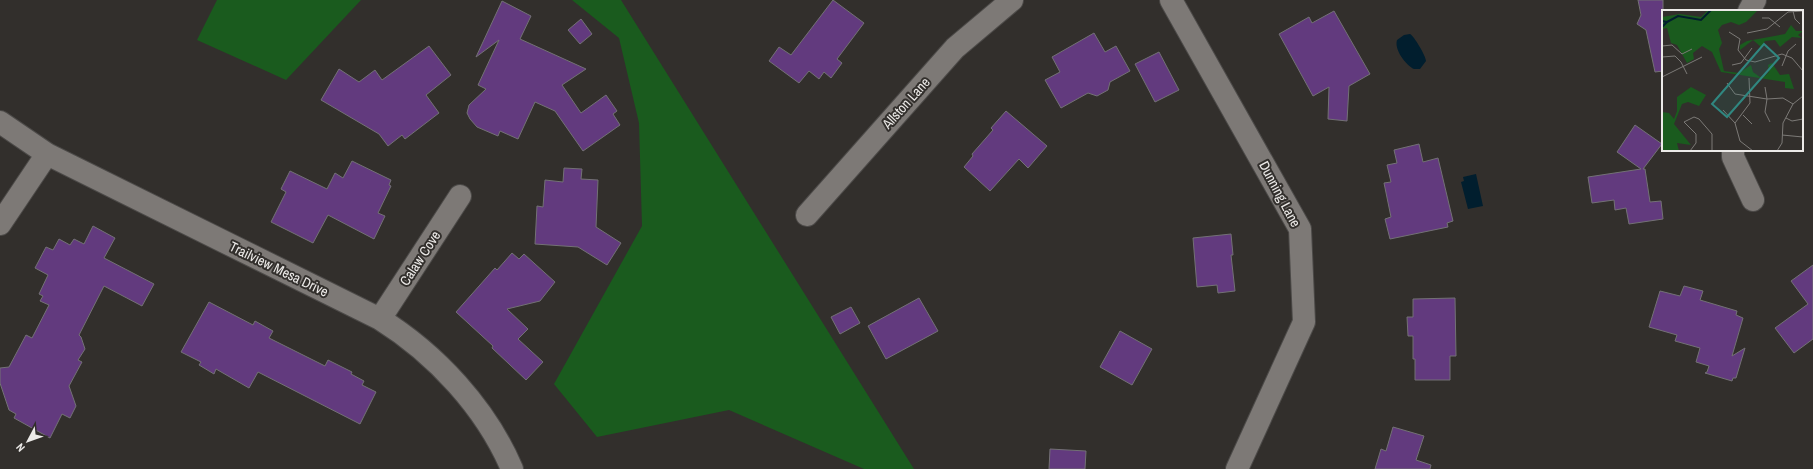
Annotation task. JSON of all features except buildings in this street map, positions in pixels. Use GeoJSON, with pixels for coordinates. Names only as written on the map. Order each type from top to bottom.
{"type":"FeatureCollection","features":[{"type":"Feature","properties":{"kind":"street","name":"Allston Lane"},"geometry":{"type":"LineString","coordinates":[[807,215],[955,48],[1012,0]]}},
{"type":"Feature","properties":{"kind":"street","name":"Dunning Lane"},"geometry":{"type":"LineString","coordinates":[[1171,0],[1300,229],[1304,322],[1236,469]]}},
{"type":"Feature","properties":{"kind":"street"},"geometry":{"type":"LineString","coordinates":[[1750,10],[1755,0]]}},
{"type":"Feature","properties":{"kind":"street","name":"Trailview Mesa Drive"},"geometry":{"type":"LineString","coordinates":[[0,122],[47,154],[380,319],[396,329],[430,356],[459,387],[482,416],[505,453],[512,469]]}},
{"type":"Feature","properties":{"kind":"street"},"geometry":{"type":"LineString","coordinates":[[1733,151],[1733,157],[1753,200]]}},
{"type":"Feature","properties":{"kind":"street"},"geometry":{"type":"LineString","coordinates":[[0,224],[47,154]]}},
{"type":"Feature","properties":{"kind":"street","name":"Calaw Cove"},"geometry":{"type":"LineString","coordinates":[[380,319],[460,196]]}},
{"type":"Feature","properties":{"kind":"green space"},"geometry":{"type":"Polygon","coordinates":[[[217,0],[361,0],[286,80],[197,40],[217,0]]]}},
{"type":"Feature","properties":{"kind":"green space"},"geometry":{"type":"Polygon","coordinates":[[[572,0],[621,0],[914,469],[864,469],[729,410],[597,437],[554,384],[642,226],[639,123],[619,38],[572,0]]]}},
{"type":"Feature","properties":{"kind":"water"},"geometry":{"type":"Polygon","coordinates":[[[1410,34],[1417,42],[1426,61],[1420,69],[1414,69],[1408,64],[1401,57],[1397,48],[1397,40],[1404,35],[1410,34]]]}},
{"type":"Feature","properties":{"kind":"water"},"geometry":{"type":"Polygon","coordinates":[[[1476,174],[1483,206],[1468,209],[1461,182],[1464,181],[1463,177],[1476,174]]]}}]}
